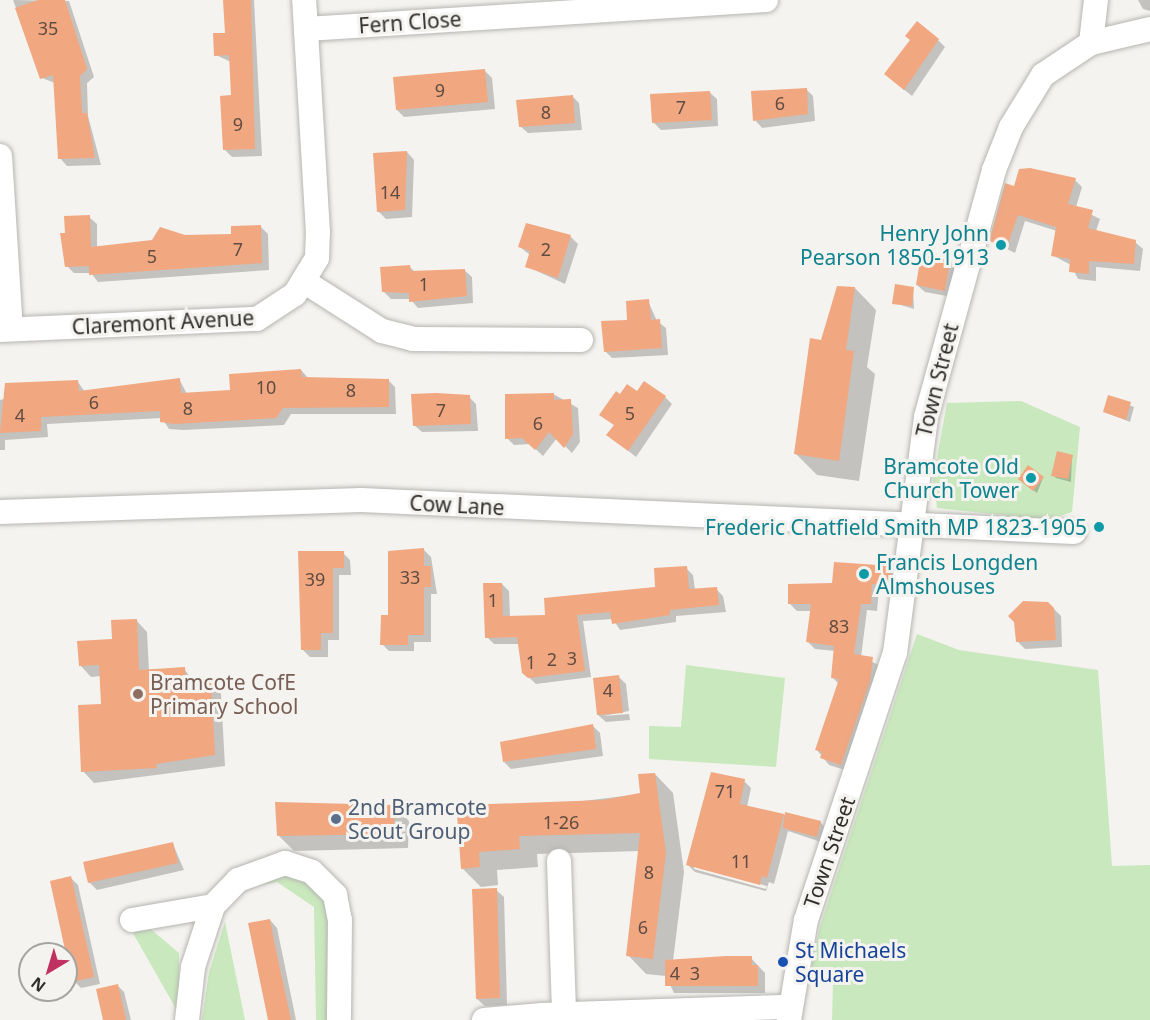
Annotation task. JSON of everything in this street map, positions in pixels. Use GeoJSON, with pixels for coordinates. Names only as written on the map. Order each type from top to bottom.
{"type":"FeatureCollection","features":[{"type":"Feature","properties":{"kind":"street","name":"Claremont Avenue"},"geometry":{"type":"LineString","coordinates":[[0,156],[5,330],[257,319],[278,310],[305,282],[317,258],[318,233],[304,0]]}},
{"type":"Feature","properties":{"kind":"street","name":"Fern Close"},"geometry":{"type":"LineString","coordinates":[[306,29],[766,0]]}},
{"type":"Feature","properties":{"kind":"street"},"geometry":{"type":"LineString","coordinates":[[1091,43],[1096,0]]}},
{"type":"Feature","properties":{"kind":"street","name":"Town Street"},"geometry":{"type":"LineString","coordinates":[[789,1014],[806,920],[891,669],[914,523],[926,417],[994,170],[1016,117],[1043,75],[1091,43],[1150,29]]}},
{"type":"Feature","properties":{"kind":"street"},"geometry":{"type":"LineString","coordinates":[[305,282],[382,331],[413,339],[581,340]]}},
{"type":"Feature","properties":{"kind":"street","name":"Cow Lane"},"geometry":{"type":"LineString","coordinates":[[0,512],[361,500],[914,523],[1074,532]]}},
{"type":"Feature","properties":{"kind":"street"},"geometry":{"type":"LineString","coordinates":[[549,1016],[559,861]]}},
{"type":"Feature","properties":{"kind":"street"},"geometry":{"type":"LineString","coordinates":[[187,1020],[193,967],[213,906],[238,880],[273,864],[305,867],[327,884],[340,920],[339,1020]]}},
{"type":"Feature","properties":{"kind":"street"},"geometry":{"type":"LineString","coordinates":[[132,920],[213,906]]}},
{"type":"Feature","properties":{"kind":"street"},"geometry":{"type":"LineString","coordinates":[[484,1020],[549,1016],[789,1014]]}},
{"type":"Feature","properties":{"kind":"green space"},"geometry":{"type":"Polygon","coordinates":[[[1021,401],[1080,427],[1072,512],[1049,520],[937,508],[933,480],[947,403],[1021,401]]]}},
{"type":"Feature","properties":{"kind":"green space"},"geometry":{"type":"Polygon","coordinates":[[[917,634],[959,650],[1098,670],[1112,866],[1150,865],[1150,1020],[832,1020],[833,982],[809,979],[820,926],[917,634]]]}},
{"type":"Feature","properties":{"kind":"green space"},"geometry":{"type":"Polygon","coordinates":[[[686,665],[785,678],[776,767],[649,759],[649,726],[681,727],[686,665]]]}},
{"type":"Feature","properties":{"kind":"green space"},"geometry":{"type":"Polygon","coordinates":[[[292,873],[322,894],[328,906],[334,1020],[316,1020],[314,907],[277,882],[246,888],[292,873]]]}},
{"type":"Feature","properties":{"kind":"green space"},"geometry":{"type":"Polygon","coordinates":[[[225,922],[245,1020],[202,1020],[209,972],[225,922]]]}},
{"type":"Feature","properties":{"kind":"green space"},"geometry":{"type":"Polygon","coordinates":[[[147,926],[179,953],[179,1014],[130,928],[147,926]]]}},
{"type":"Feature","properties":{"kind":"building"},"geometry":{"type":"Polygon","coordinates":[[[38,0],[65,0],[87,69],[80,76],[82,113],[87,113],[95,158],[58,159],[53,75],[40,79],[15,8],[38,0]]]}},
{"type":"Feature","properties":{"kind":"building"},"geometry":{"type":"Polygon","coordinates":[[[223,0],[251,0],[255,149],[223,150],[220,96],[231,95],[229,55],[214,56],[213,33],[225,33],[223,0]]]}},
{"type":"Feature","properties":{"kind":"building"},"geometry":{"type":"Polygon","coordinates":[[[917,21],[939,39],[904,90],[884,74],[910,40],[905,36],[917,21]]]}},
{"type":"Feature","properties":{"kind":"building"},"geometry":{"type":"Polygon","coordinates":[[[485,69],[488,102],[396,110],[393,77],[485,69]]]}},
{"type":"Feature","properties":{"kind":"building"},"geometry":{"type":"Polygon","coordinates":[[[807,88],[808,114],[753,121],[751,91],[807,88]]]}},
{"type":"Feature","properties":{"kind":"building"},"geometry":{"type":"Polygon","coordinates":[[[710,91],[712,120],[652,123],[650,94],[710,91]]]}},
{"type":"Feature","properties":{"kind":"building"},"geometry":{"type":"Polygon","coordinates":[[[573,95],[575,123],[519,127],[516,100],[573,95]]]}},
{"type":"Feature","properties":{"kind":"building"},"geometry":{"type":"Polygon","coordinates":[[[407,151],[405,210],[377,212],[373,153],[407,151]]]}},
{"type":"Feature","properties":{"kind":"building"},"geometry":{"type":"Polygon","coordinates":[[[1030,168],[1076,178],[1068,204],[1093,210],[1088,228],[1136,240],[1134,264],[1089,261],[1089,274],[1069,272],[1070,259],[1051,256],[1056,227],[1018,215],[1007,247],[989,241],[1005,183],[1014,186],[1019,169],[1030,168]]]}},
{"type":"Feature","properties":{"kind":"building"},"geometry":{"type":"Polygon","coordinates":[[[90,215],[91,247],[152,240],[160,227],[185,235],[231,234],[231,226],[261,225],[262,263],[89,275],[89,266],[65,267],[60,233],[65,233],[64,216],[90,215]]]}},
{"type":"Feature","properties":{"kind":"building"},"geometry":{"type":"Polygon","coordinates":[[[526,223],[571,235],[558,278],[525,267],[530,251],[518,247],[526,223]]]}},
{"type":"Feature","properties":{"kind":"building"},"geometry":{"type":"Polygon","coordinates":[[[921,255],[950,260],[945,291],[916,285],[921,255]]]}},
{"type":"Feature","properties":{"kind":"building"},"geometry":{"type":"Polygon","coordinates":[[[410,265],[411,271],[465,269],[467,296],[409,302],[409,293],[382,292],[380,267],[410,265]]]}},
{"type":"Feature","properties":{"kind":"building"},"geometry":{"type":"Polygon","coordinates":[[[895,284],[914,287],[912,306],[892,304],[895,284]]]}},
{"type":"Feature","properties":{"kind":"building"},"geometry":{"type":"Polygon","coordinates":[[[837,286],[855,287],[846,350],[854,351],[839,461],[794,454],[810,338],[821,340],[837,286]]]}},
{"type":"Feature","properties":{"kind":"building"},"geometry":{"type":"Polygon","coordinates":[[[649,299],[651,320],[660,319],[662,348],[604,352],[601,321],[627,320],[626,301],[649,299]]]}},
{"type":"Feature","properties":{"kind":"building"},"geometry":{"type":"Polygon","coordinates":[[[301,369],[302,377],[389,379],[389,407],[283,408],[276,418],[175,424],[160,422],[160,411],[41,417],[41,431],[0,433],[5,383],[78,380],[79,391],[180,378],[181,393],[230,390],[229,374],[301,369]]]}},
{"type":"Feature","properties":{"kind":"building"},"geometry":{"type":"Polygon","coordinates":[[[644,381],[666,396],[628,451],[606,435],[614,425],[599,415],[616,391],[620,394],[627,384],[637,391],[644,381]]]}},
{"type":"Feature","properties":{"kind":"building"},"geometry":{"type":"Polygon","coordinates":[[[554,393],[554,400],[571,399],[573,434],[564,448],[549,432],[535,450],[522,438],[505,439],[505,394],[554,393]]]}},
{"type":"Feature","properties":{"kind":"building"},"geometry":{"type":"Polygon","coordinates":[[[411,394],[470,395],[471,424],[413,426],[411,394]]]}},
{"type":"Feature","properties":{"kind":"building"},"geometry":{"type":"Polygon","coordinates":[[[1108,395],[1131,402],[1126,420],[1103,412],[1108,395]]]}},
{"type":"Feature","properties":{"kind":"building"},"geometry":{"type":"Polygon","coordinates":[[[1057,451],[1073,455],[1068,479],[1051,476],[1057,451]]]}},
{"type":"Feature","properties":{"kind":"building","name":"Bramcote Old Church Tower"},"geometry":{"type":"Polygon","coordinates":[[[1028,465],[1044,477],[1033,491],[1018,479],[1028,465]]]}},
{"type":"Feature","properties":{"kind":"building"},"geometry":{"type":"Polygon","coordinates":[[[424,548],[424,566],[431,566],[431,587],[424,587],[424,635],[408,635],[408,645],[380,645],[381,615],[388,615],[388,551],[424,548]]]}},
{"type":"Feature","properties":{"kind":"building"},"geometry":{"type":"Polygon","coordinates":[[[298,551],[344,551],[344,568],[333,568],[333,633],[321,633],[321,650],[301,650],[298,551]]]}},
{"type":"Feature","properties":{"kind":"building"},"geometry":{"type":"Polygon","coordinates":[[[834,562],[892,566],[890,585],[872,584],[871,604],[861,604],[854,654],[873,657],[870,682],[841,765],[820,758],[822,752],[815,750],[839,679],[831,678],[834,646],[806,642],[811,604],[788,604],[788,584],[832,583],[834,562]]]}},
{"type":"Feature","properties":{"kind":"building"},"geometry":{"type":"Polygon","coordinates":[[[687,566],[689,589],[717,587],[719,605],[670,610],[670,615],[612,624],[610,612],[577,615],[585,671],[528,678],[522,673],[517,637],[485,638],[483,583],[502,583],[503,616],[545,615],[544,598],[655,587],[654,568],[687,566]]]}},
{"type":"Feature","properties":{"kind":"building"},"geometry":{"type":"Polygon","coordinates":[[[1023,601],[1048,602],[1054,608],[1056,640],[1016,642],[1014,622],[1008,616],[1023,601]]]}},
{"type":"Feature","properties":{"kind":"building"},"geometry":{"type":"Polygon","coordinates":[[[137,619],[139,670],[185,667],[186,682],[211,681],[215,755],[156,764],[157,768],[81,772],[78,705],[101,704],[99,665],[79,666],[77,641],[112,639],[111,620],[137,619]]]}},
{"type":"Feature","properties":{"kind":"building"},"geometry":{"type":"Polygon","coordinates":[[[619,675],[623,713],[597,715],[593,678],[619,675]]]}},
{"type":"Feature","properties":{"kind":"building"},"geometry":{"type":"Polygon","coordinates":[[[593,724],[596,749],[503,762],[500,742],[593,724]]]}},
{"type":"Feature","properties":{"kind":"building"},"geometry":{"type":"Polygon","coordinates":[[[711,772],[745,779],[740,804],[784,814],[767,878],[762,876],[760,885],[686,865],[711,772]]]}},
{"type":"Feature","properties":{"kind":"building"},"geometry":{"type":"Polygon","coordinates":[[[655,773],[666,853],[653,959],[626,956],[640,833],[519,836],[520,849],[479,852],[480,867],[461,869],[457,814],[466,814],[465,805],[603,800],[640,793],[638,774],[655,773]]]}},
{"type":"Feature","properties":{"kind":"building","name":"2nd Bramcote Scout Group"},"geometry":{"type":"Polygon","coordinates":[[[275,802],[395,805],[394,834],[277,836],[275,802]]]}},
{"type":"Feature","properties":{"kind":"building"},"geometry":{"type":"Polygon","coordinates":[[[785,812],[821,821],[817,837],[783,828],[785,812]]]}},
{"type":"Feature","properties":{"kind":"building"},"geometry":{"type":"Polygon","coordinates":[[[173,842],[178,863],[88,883],[83,862],[173,842]]]}},
{"type":"Feature","properties":{"kind":"building"},"geometry":{"type":"Polygon","coordinates":[[[71,876],[94,977],[78,981],[78,942],[63,942],[50,881],[71,876]]]}},
{"type":"Feature","properties":{"kind":"building"},"geometry":{"type":"Polygon","coordinates":[[[497,888],[500,998],[476,999],[472,889],[497,888]]]}},
{"type":"Feature","properties":{"kind":"building"},"geometry":{"type":"Polygon","coordinates":[[[270,919],[291,1020],[268,1020],[248,923],[270,919]]]}},
{"type":"Feature","properties":{"kind":"building"},"geometry":{"type":"Polygon","coordinates":[[[752,956],[752,965],[758,965],[758,986],[665,986],[665,960],[752,956]]]}},
{"type":"Feature","properties":{"kind":"building"},"geometry":{"type":"Polygon","coordinates":[[[118,984],[126,1020],[103,1020],[96,989],[118,984]]]}},
{"type":"Feature","properties":{"kind":"place","name":"Henry John Pearson 1850-1913"},"geometry":{"type":"Point","coordinates":[1001,245]}},
{"type":"Feature","properties":{"kind":"place","name":"Bramcote Old Church Tower"},"geometry":{"type":"Point","coordinates":[1031,478]}},
{"type":"Feature","properties":{"kind":"place","name":"Frederic Chatfield Smith MP 1823-1905"},"geometry":{"type":"Point","coordinates":[1099,527]}},
{"type":"Feature","properties":{"kind":"place","name":"Francis Longden Almshouses"},"geometry":{"type":"Point","coordinates":[864,574]}},
{"type":"Feature","properties":{"kind":"place","name":"Bramcote CofE Primary School"},"geometry":{"type":"Point","coordinates":[138,694]}},
{"type":"Feature","properties":{"kind":"place","name":"2nd Bramcote Scout Group"},"geometry":{"type":"Point","coordinates":[336,819]}},
{"type":"Feature","properties":{"kind":"place","name":"St Michaels Square"},"geometry":{"type":"Point","coordinates":[783,962]}}]}
